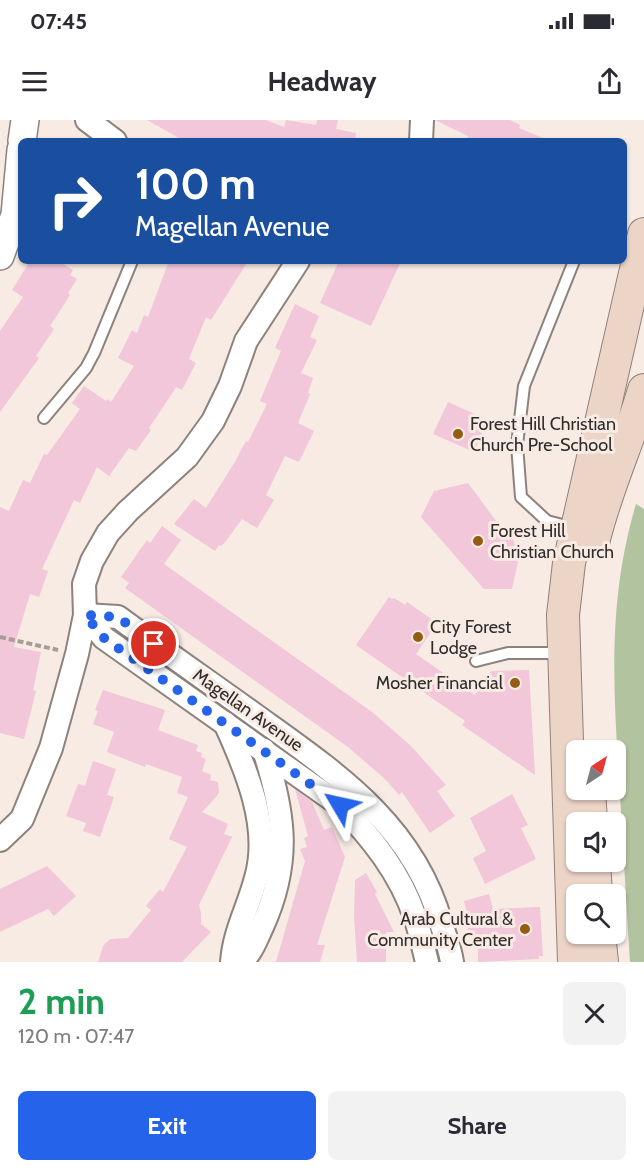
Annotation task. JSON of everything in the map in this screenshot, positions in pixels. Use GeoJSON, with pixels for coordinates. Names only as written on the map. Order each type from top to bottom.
{"type":"FeatureCollection","features":[{"type":"Feature","properties":{"kind":"main road"},"geometry":{"type":"LineString","coordinates":[[574,962],[563,615],[569,563],[640,248]]}},
{"type":"Feature","properties":{"kind":"main road"},"geometry":{"type":"LineString","coordinates":[[587,740],[583,645],[590,564],[597,524],[633,428],[644,390]]}},
{"type":"Feature","properties":{"kind":"main road"},"geometry":{"type":"LineString","coordinates":[[600,944],[602,962]]}},
{"type":"Feature","properties":{"kind":"street"},"geometry":{"type":"LineString","coordinates":[[22,138],[25,120]]}},
{"type":"Feature","properties":{"kind":"street"},"geometry":{"type":"LineString","coordinates":[[87,120],[111,138]]}},
{"type":"Feature","properties":{"kind":"street"},"geometry":{"type":"LineString","coordinates":[[421,138],[423,120]]}},
{"type":"Feature","properties":{"kind":"street"},"geometry":{"type":"LineString","coordinates":[[0,256],[15,215],[18,182]]}},
{"type":"Feature","properties":{"kind":"street"},"geometry":{"type":"LineString","coordinates":[[0,840],[22,819],[59,725],[85,615],[84,584],[92,561],[108,533],[128,511],[187,458],[213,421],[230,386],[246,341],[296,264]]}},
{"type":"Feature","properties":{"kind":"street","name":"Magellan Avenue"},"geometry":{"type":"LineString","coordinates":[[85,615],[104,638],[340,805],[366,832],[404,889],[427,962]]}},
{"type":"Feature","properties":{"kind":"street","name":"Magellan Avenue"},"geometry":{"type":"LineString","coordinates":[[85,615],[118,617],[319,761],[361,795],[408,849],[426,880],[452,962]]}},
{"type":"Feature","properties":{"kind":"street"},"geometry":{"type":"LineString","coordinates":[[224,722],[253,797],[261,856],[252,895],[233,947],[232,962]]}},
{"type":"Feature","properties":{"kind":"street"},"geometry":{"type":"LineString","coordinates":[[241,962],[250,954],[278,890],[282,840],[280,812],[274,780],[264,750]]}},
{"type":"Feature","properties":{"kind":"lane"},"geometry":{"type":"LineString","coordinates":[[44,418],[86,368],[131,264]]}},
{"type":"Feature","properties":{"kind":"lane"},"geometry":{"type":"LineString","coordinates":[[573,264],[524,386],[517,445],[521,496],[547,521],[577,528]]}},
{"type":"Feature","properties":{"kind":"lane"},"geometry":{"type":"LineString","coordinates":[[476,661],[508,653],[563,653]]}},
{"type":"Feature","properties":{"kind":"path"},"geometry":{"type":"LineString","coordinates":[[0,637],[77,654]]}},
{"type":"Feature","properties":{"kind":"green space"},"geometry":{"type":"Polygon","coordinates":[[[636,504],[644,509],[644,962],[630,962],[625,872],[626,812],[621,812],[620,800],[626,800],[626,740],[617,740],[614,675],[617,608],[627,539],[636,504]]]}},
{"type":"Feature","properties":{"kind":"building"},"geometry":{"type":"Polygon","coordinates":[[[147,120],[266,120],[284,127],[286,120],[316,125],[317,120],[338,120],[336,129],[356,133],[355,138],[179,138],[147,120]]]}},
{"type":"Feature","properties":{"kind":"building"},"geometry":{"type":"Polygon","coordinates":[[[435,120],[510,120],[520,125],[519,128],[543,138],[467,138],[468,136],[435,120]]]}},
{"type":"Feature","properties":{"kind":"building"},"geometry":{"type":"Polygon","coordinates":[[[28,264],[63,264],[73,270],[70,275],[77,279],[68,293],[70,295],[50,326],[54,329],[36,356],[39,358],[0,412],[0,331],[23,297],[12,290],[28,264]]]}},
{"type":"Feature","properties":{"kind":"building"},"geometry":{"type":"Polygon","coordinates":[[[168,264],[246,264],[211,320],[206,317],[189,359],[196,363],[182,390],[176,387],[136,451],[129,448],[109,476],[97,467],[80,503],[74,500],[42,569],[48,571],[39,597],[30,594],[14,647],[41,652],[33,690],[36,691],[24,739],[0,733],[0,507],[9,511],[23,480],[30,483],[44,454],[47,455],[80,409],[72,403],[84,386],[111,402],[134,366],[118,358],[132,330],[137,333],[144,315],[148,317],[168,264]]]}},
{"type":"Feature","properties":{"kind":"building"},"geometry":{"type":"Polygon","coordinates":[[[338,264],[400,264],[371,326],[320,303],[338,264]]]}},
{"type":"Feature","properties":{"kind":"building"},"geometry":{"type":"Polygon","coordinates":[[[295,304],[319,316],[310,337],[317,340],[301,373],[313,378],[308,393],[310,394],[298,423],[314,431],[299,462],[285,456],[266,495],[274,500],[257,528],[242,519],[226,541],[215,551],[174,524],[194,499],[206,508],[246,441],[248,442],[267,404],[260,401],[281,351],[275,348],[295,304]]]}},
{"type":"Feature","properties":{"kind":"building","name":"Forest Hill Christian Church Pre-School"},"geometry":{"type":"Polygon","coordinates":[[[448,402],[488,420],[474,452],[433,434],[448,402]]]}},
{"type":"Feature","properties":{"kind":"building","name":"Forest Hill Christian Church"},"geometry":{"type":"Polygon","coordinates":[[[468,483],[505,533],[512,535],[515,546],[511,554],[518,562],[512,589],[484,589],[421,517],[434,491],[468,483]]]}},
{"type":"Feature","properties":{"kind":"building"},"geometry":{"type":"Polygon","coordinates":[[[162,526],[181,540],[164,564],[372,712],[410,745],[446,785],[437,791],[455,816],[430,833],[402,792],[399,795],[386,780],[348,747],[125,588],[129,583],[121,577],[147,540],[150,543],[162,526]]]}},
{"type":"Feature","properties":{"kind":"building"},"geometry":{"type":"Polygon","coordinates":[[[389,597],[405,605],[407,602],[437,623],[416,654],[475,695],[491,671],[529,670],[535,775],[462,725],[465,721],[356,645],[389,597]]]}},
{"type":"Feature","properties":{"kind":"building"},"geometry":{"type":"Polygon","coordinates":[[[103,690],[165,710],[158,730],[198,745],[196,751],[202,753],[201,757],[206,759],[202,771],[211,775],[210,780],[218,782],[217,796],[202,812],[228,824],[224,834],[232,837],[199,905],[201,924],[211,932],[182,962],[98,962],[103,946],[110,939],[128,938],[151,910],[146,906],[160,889],[163,892],[187,847],[169,839],[188,797],[177,793],[182,777],[146,764],[145,767],[107,752],[114,732],[93,724],[98,711],[95,710],[103,690]]]}},
{"type":"Feature","properties":{"kind":"building"},"geometry":{"type":"Polygon","coordinates":[[[93,761],[116,769],[107,795],[114,797],[100,837],[83,831],[86,823],[66,816],[78,784],[85,786],[93,761]]]}},
{"type":"Feature","properties":{"kind":"building"},"geometry":{"type":"Polygon","coordinates":[[[295,789],[312,802],[324,830],[332,827],[345,857],[317,945],[325,945],[320,962],[276,962],[305,861],[300,849],[307,847],[304,838],[308,836],[295,789]]]}},
{"type":"Feature","properties":{"kind":"building"},"geometry":{"type":"Polygon","coordinates":[[[512,794],[528,825],[521,828],[536,859],[485,884],[473,858],[486,851],[470,818],[512,794]]]}},
{"type":"Feature","properties":{"kind":"building"},"geometry":{"type":"Polygon","coordinates":[[[47,866],[76,896],[54,916],[48,909],[0,932],[0,889],[47,866]]]}},
{"type":"Feature","properties":{"kind":"building"},"geometry":{"type":"Polygon","coordinates":[[[366,873],[394,932],[386,932],[386,962],[357,962],[354,917],[355,880],[366,873]]]}},
{"type":"Feature","properties":{"kind":"building"},"geometry":{"type":"Polygon","coordinates":[[[489,894],[493,909],[540,907],[543,956],[539,956],[539,959],[478,962],[478,946],[475,946],[475,936],[468,936],[468,916],[464,901],[489,894]]]}},
{"type":"Feature","properties":{"kind":"place","name":"Forest Hill Christian Church Pre-School"},"geometry":{"type":"Point","coordinates":[458,434]}},
{"type":"Feature","properties":{"kind":"place","name":"Forest Hill Christian Church"},"geometry":{"type":"Point","coordinates":[478,541]}},
{"type":"Feature","properties":{"kind":"place","name":"City Forest Lodge"},"geometry":{"type":"Point","coordinates":[418,637]}},
{"type":"Feature","properties":{"kind":"place","name":"Mosher Financial"},"geometry":{"type":"Point","coordinates":[515,683]}},
{"type":"Feature","properties":{"kind":"place","name":"Arab Cultural & Community Center"},"geometry":{"type":"Point","coordinates":[525,929]}},
{"type":"Feature","properties":{"kind":"route"},"geometry":{"type":"LineString","coordinates":[[154,644],[118,617],[85,615],[104,638],[340,805]]}}]}
